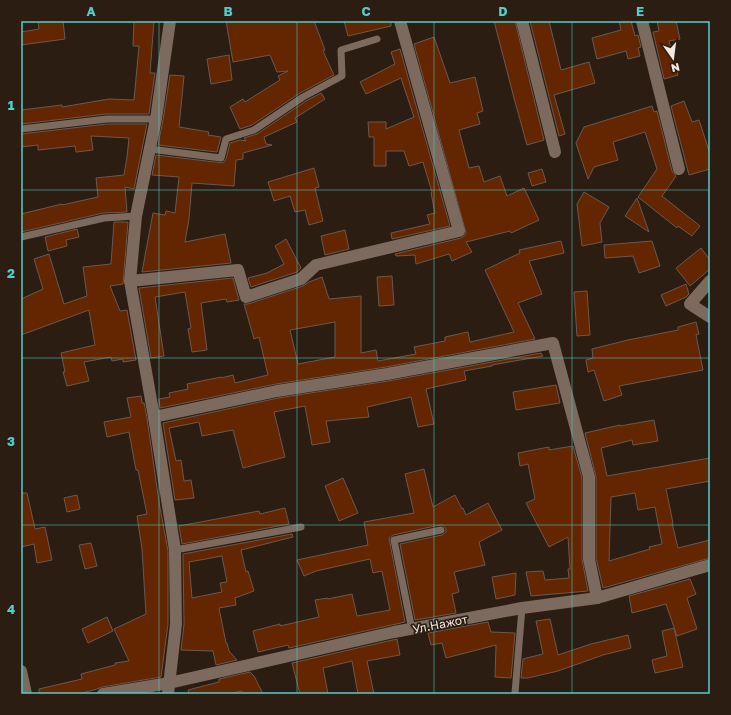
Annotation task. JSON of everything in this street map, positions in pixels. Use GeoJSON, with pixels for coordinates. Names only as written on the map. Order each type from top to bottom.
{"type":"FeatureCollection","features":[{"type":"Feature","properties":{"kind":"street"},"geometry":{"type":"LineString","coordinates":[[169,688],[176,624],[175,550],[154,417],[130,281],[136,216],[156,119],[170,21]]}},
{"type":"Feature","properties":{"kind":"street"},"geometry":{"type":"LineString","coordinates":[[130,281],[238,270],[246,297],[301,279],[316,266],[459,231],[400,21]]}},
{"type":"Feature","properties":{"kind":"street"},"geometry":{"type":"LineString","coordinates":[[522,21],[555,152]]}},
{"type":"Feature","properties":{"kind":"street"},"geometry":{"type":"LineString","coordinates":[[642,21],[679,169]]}},
{"type":"Feature","properties":{"kind":"street"},"geometry":{"type":"LineString","coordinates":[[710,281],[690,304],[710,317]]}},
{"type":"Feature","properties":{"kind":"street"},"geometry":{"type":"LineString","coordinates":[[154,417],[277,391],[387,374],[553,343],[589,477],[589,559],[597,598]]}},
{"type":"Feature","properties":{"kind":"street","name":"Ул.Нажот"},"geometry":{"type":"LineString","coordinates":[[103,694],[169,688],[394,632],[412,630],[522,608],[597,598],[710,565]]}},
{"type":"Feature","properties":{"kind":"street"},"geometry":{"type":"LineString","coordinates":[[21,671],[26,694]]}},
{"type":"Feature","properties":{"kind":"lane"},"geometry":{"type":"LineString","coordinates":[[150,149],[221,158],[226,139],[254,130],[303,97],[342,76],[341,50],[377,39]]}},
{"type":"Feature","properties":{"kind":"lane"},"geometry":{"type":"LineString","coordinates":[[21,129],[107,119],[156,119]]}},
{"type":"Feature","properties":{"kind":"lane"},"geometry":{"type":"LineString","coordinates":[[21,237],[104,218],[136,216]]}},
{"type":"Feature","properties":{"kind":"lane"},"geometry":{"type":"LineString","coordinates":[[175,550],[301,527]]}},
{"type":"Feature","properties":{"kind":"lane"},"geometry":{"type":"LineString","coordinates":[[412,630],[394,540],[441,530]]}},
{"type":"Feature","properties":{"kind":"lane"},"geometry":{"type":"LineString","coordinates":[[515,694],[522,608]]}},
{"type":"Feature","properties":{"kind":"building"},"geometry":{"type":"Polygon","coordinates":[[[38,21],[63,21],[65,39],[21,45],[21,32],[39,29],[38,21]]]}},
{"type":"Feature","properties":{"kind":"building"},"geometry":{"type":"Polygon","coordinates":[[[134,21],[154,21],[150,73],[155,73],[149,114],[106,114],[21,124],[21,110],[62,105],[62,107],[109,99],[134,100],[139,46],[133,46],[134,21]]]}},
{"type":"Feature","properties":{"kind":"building"},"geometry":{"type":"Polygon","coordinates":[[[226,21],[314,21],[325,50],[323,51],[334,75],[300,93],[252,125],[240,129],[230,107],[243,99],[245,102],[280,80],[278,76],[288,71],[277,72],[270,55],[233,62],[226,21]]]}},
{"type":"Feature","properties":{"kind":"building"},"geometry":{"type":"Polygon","coordinates":[[[344,21],[391,21],[391,26],[348,36],[344,21]]]}},
{"type":"Feature","properties":{"kind":"building"},"geometry":{"type":"Polygon","coordinates":[[[494,21],[515,21],[544,140],[527,145],[494,21]]]}},
{"type":"Feature","properties":{"kind":"building"},"geometry":{"type":"Polygon","coordinates":[[[530,21],[549,21],[561,70],[589,62],[595,83],[554,95],[565,134],[559,136],[530,21]]]}},
{"type":"Feature","properties":{"kind":"building"},"geometry":{"type":"Polygon","coordinates":[[[619,21],[631,21],[635,36],[638,35],[641,47],[638,48],[640,56],[628,59],[626,51],[597,59],[592,38],[621,30],[619,21]]]}},
{"type":"Feature","properties":{"kind":"building"},"geometry":{"type":"Polygon","coordinates":[[[657,21],[676,21],[680,39],[669,41],[678,75],[664,79],[653,32],[659,31],[657,21]]]}},
{"type":"Feature","properties":{"kind":"building"},"geometry":{"type":"Polygon","coordinates":[[[434,37],[450,83],[475,77],[483,111],[477,113],[480,124],[459,130],[469,168],[479,166],[484,182],[500,176],[507,196],[524,188],[539,220],[511,233],[510,231],[466,242],[472,252],[452,261],[449,254],[416,264],[415,255],[396,256],[395,254],[461,238],[466,233],[414,44],[434,37]]]}},
{"type":"Feature","properties":{"kind":"building"},"geometry":{"type":"Polygon","coordinates":[[[400,49],[450,226],[392,239],[391,233],[430,224],[427,215],[435,213],[432,192],[423,162],[409,166],[404,151],[386,151],[386,166],[374,166],[374,137],[369,137],[368,122],[386,122],[386,129],[414,117],[401,78],[366,94],[360,82],[395,64],[391,52],[400,49]]]}},
{"type":"Feature","properties":{"kind":"building"},"geometry":{"type":"Polygon","coordinates":[[[229,55],[232,80],[211,84],[207,59],[229,55]]]}},
{"type":"Feature","properties":{"kind":"building"},"geometry":{"type":"Polygon","coordinates":[[[170,75],[184,76],[179,127],[209,132],[208,135],[221,137],[217,152],[158,145],[170,75]]]}},
{"type":"Feature","properties":{"kind":"building"},"geometry":{"type":"Polygon","coordinates":[[[321,93],[325,99],[295,118],[297,122],[264,137],[266,144],[272,145],[243,153],[243,159],[236,160],[234,186],[192,183],[189,219],[185,242],[225,234],[231,263],[142,272],[153,213],[165,215],[166,211],[175,213],[179,177],[152,175],[156,155],[223,163],[226,159],[230,143],[240,140],[246,141],[244,138],[257,134],[306,101],[321,93]]]}},
{"type":"Feature","properties":{"kind":"building"},"geometry":{"type":"Polygon","coordinates":[[[684,101],[692,122],[699,120],[710,154],[710,169],[689,175],[671,106],[684,101]]]}},
{"type":"Feature","properties":{"kind":"building"},"geometry":{"type":"Polygon","coordinates":[[[652,106],[654,112],[657,111],[672,171],[676,176],[662,196],[700,226],[692,236],[678,226],[677,228],[638,197],[657,169],[645,132],[613,142],[618,160],[594,167],[588,179],[576,143],[584,127],[652,106]]]}},
{"type":"Feature","properties":{"kind":"building"},"geometry":{"type":"Polygon","coordinates":[[[107,124],[147,124],[134,189],[125,187],[127,212],[103,213],[21,232],[21,214],[98,197],[96,178],[124,175],[129,138],[91,136],[93,150],[76,152],[75,146],[38,150],[38,145],[21,147],[21,134],[107,124]]]}},
{"type":"Feature","properties":{"kind":"building"},"geometry":{"type":"Polygon","coordinates":[[[314,168],[319,187],[315,188],[323,221],[309,225],[305,210],[295,212],[290,196],[274,201],[268,182],[314,168]]]}},
{"type":"Feature","properties":{"kind":"building"},"geometry":{"type":"Polygon","coordinates":[[[542,169],[546,182],[532,186],[528,173],[542,169]]]}},
{"type":"Feature","properties":{"kind":"building"},"geometry":{"type":"Polygon","coordinates":[[[584,192],[609,207],[600,223],[602,242],[582,246],[577,204],[584,192]]]}},
{"type":"Feature","properties":{"kind":"building"},"geometry":{"type":"Polygon","coordinates":[[[637,198],[649,232],[625,216],[637,198]]]}},
{"type":"Feature","properties":{"kind":"building"},"geometry":{"type":"Polygon","coordinates":[[[114,222],[128,222],[123,284],[110,286],[120,311],[127,310],[136,360],[123,362],[123,359],[112,361],[111,357],[84,362],[89,381],[67,386],[63,372],[65,372],[61,353],[95,345],[89,310],[21,335],[21,299],[43,289],[34,259],[49,254],[64,304],[87,296],[83,267],[111,264],[114,222]]]}},
{"type":"Feature","properties":{"kind":"building"},"geometry":{"type":"Polygon","coordinates":[[[77,229],[79,237],[66,240],[67,246],[48,251],[45,237],[77,229]]]}},
{"type":"Feature","properties":{"kind":"building"},"geometry":{"type":"Polygon","coordinates":[[[345,230],[349,249],[325,255],[321,236],[345,230]]]}},
{"type":"Feature","properties":{"kind":"building"},"geometry":{"type":"Polygon","coordinates":[[[286,239],[301,268],[297,272],[251,287],[248,278],[267,273],[284,264],[275,246],[286,239]]]}},
{"type":"Feature","properties":{"kind":"building"},"geometry":{"type":"Polygon","coordinates":[[[561,241],[564,253],[529,261],[542,294],[518,303],[535,339],[386,367],[276,384],[160,408],[159,399],[170,397],[169,393],[188,389],[187,384],[233,375],[235,383],[268,375],[259,337],[254,339],[244,304],[303,286],[322,277],[329,299],[361,296],[361,353],[376,350],[378,361],[416,354],[414,347],[445,341],[445,337],[468,332],[470,342],[514,332],[485,270],[520,253],[519,250],[561,241]],[[335,322],[290,330],[298,364],[335,357],[335,322]]]}},
{"type":"Feature","properties":{"kind":"building"},"geometry":{"type":"Polygon","coordinates":[[[652,241],[660,266],[639,273],[633,256],[605,258],[604,245],[652,241]]]}},
{"type":"Feature","properties":{"kind":"building"},"geometry":{"type":"Polygon","coordinates":[[[701,248],[710,260],[710,269],[690,286],[676,268],[701,248]]]}},
{"type":"Feature","properties":{"kind":"building"},"geometry":{"type":"Polygon","coordinates":[[[392,276],[394,305],[379,306],[377,277],[392,276]]]}},
{"type":"Feature","properties":{"kind":"building"},"geometry":{"type":"Polygon","coordinates":[[[233,278],[239,300],[227,302],[226,299],[201,303],[207,350],[192,352],[188,329],[191,328],[185,292],[155,297],[164,356],[151,358],[139,288],[233,278]]]}},
{"type":"Feature","properties":{"kind":"building"},"geometry":{"type":"Polygon","coordinates":[[[686,284],[689,294],[686,297],[666,306],[661,295],[686,284]]]}},
{"type":"Feature","properties":{"kind":"building"},"geometry":{"type":"Polygon","coordinates":[[[587,291],[590,335],[577,336],[574,292],[587,291]]]}},
{"type":"Feature","properties":{"kind":"building"},"geometry":{"type":"Polygon","coordinates":[[[696,322],[699,334],[696,335],[703,370],[619,386],[622,395],[604,401],[594,370],[588,372],[586,360],[593,358],[592,349],[678,330],[678,327],[696,322]]]}},
{"type":"Feature","properties":{"kind":"building"},"geometry":{"type":"Polygon","coordinates":[[[541,353],[543,356],[464,371],[466,380],[426,389],[434,424],[418,427],[411,397],[367,407],[369,417],[326,421],[330,442],[312,445],[305,406],[274,412],[285,457],[243,468],[233,430],[202,436],[199,422],[169,428],[176,461],[181,460],[184,481],[191,480],[194,498],[175,500],[163,423],[278,398],[388,381],[541,353]]]}},
{"type":"Feature","properties":{"kind":"building"},"geometry":{"type":"Polygon","coordinates":[[[556,385],[560,403],[516,410],[513,392],[556,385]]]}},
{"type":"Feature","properties":{"kind":"building"},"geometry":{"type":"Polygon","coordinates":[[[141,396],[147,418],[159,502],[168,551],[168,624],[161,677],[102,687],[79,694],[39,694],[39,689],[82,679],[81,674],[115,665],[115,663],[129,661],[114,629],[146,614],[142,549],[137,516],[147,514],[138,470],[136,470],[129,432],[107,437],[104,422],[131,417],[127,398],[141,396]]]}},
{"type":"Feature","properties":{"kind":"building"},"geometry":{"type":"Polygon","coordinates":[[[654,420],[658,441],[633,445],[632,440],[601,448],[607,476],[710,458],[710,481],[666,489],[678,548],[710,540],[710,558],[603,588],[596,558],[596,477],[585,433],[654,420]],[[635,493],[611,497],[609,561],[662,544],[655,507],[638,510],[635,493]]]}},
{"type":"Feature","properties":{"kind":"building"},"geometry":{"type":"Polygon","coordinates":[[[573,446],[582,478],[582,559],[588,591],[531,596],[526,572],[543,571],[545,580],[569,578],[568,569],[570,569],[568,537],[549,547],[526,503],[535,499],[528,464],[520,466],[518,453],[549,447],[549,450],[573,446]]]}},
{"type":"Feature","properties":{"kind":"building"},"geometry":{"type":"Polygon","coordinates":[[[424,469],[433,507],[455,495],[466,515],[488,503],[502,530],[479,542],[485,565],[454,572],[459,592],[452,594],[456,613],[415,620],[400,544],[442,535],[446,532],[446,529],[443,525],[440,525],[393,535],[389,538],[405,622],[289,648],[288,645],[258,652],[253,631],[280,624],[280,626],[319,617],[315,600],[352,594],[357,616],[390,610],[382,571],[373,573],[370,559],[316,571],[304,576],[297,560],[368,545],[364,522],[414,513],[405,474],[424,469]]]}},
{"type":"Feature","properties":{"kind":"building"},"geometry":{"type":"Polygon","coordinates":[[[343,478],[358,513],[339,521],[325,486],[343,478]]]}},
{"type":"Feature","properties":{"kind":"building"},"geometry":{"type":"Polygon","coordinates":[[[21,493],[27,493],[35,529],[45,527],[52,560],[37,563],[34,544],[21,547],[21,493]]]}},
{"type":"Feature","properties":{"kind":"building"},"geometry":{"type":"Polygon","coordinates":[[[77,495],[80,509],[67,512],[64,498],[77,495]]]}},
{"type":"Feature","properties":{"kind":"building"},"geometry":{"type":"Polygon","coordinates":[[[285,508],[289,524],[182,544],[179,526],[259,511],[260,514],[285,508]]]}},
{"type":"Feature","properties":{"kind":"building"},"geometry":{"type":"Polygon","coordinates":[[[292,534],[293,537],[241,550],[246,572],[248,571],[254,591],[235,598],[236,605],[219,608],[226,643],[229,651],[237,660],[216,665],[213,651],[181,650],[184,624],[183,554],[292,534]],[[222,556],[189,562],[192,598],[222,592],[220,583],[227,582],[222,556]]]}},
{"type":"Feature","properties":{"kind":"building"},"geometry":{"type":"Polygon","coordinates":[[[91,543],[97,566],[85,569],[79,545],[91,543]]]}},
{"type":"Feature","properties":{"kind":"building"},"geometry":{"type":"Polygon","coordinates":[[[516,573],[515,595],[496,599],[492,577],[516,573]]]}},
{"type":"Feature","properties":{"kind":"building"},"geometry":{"type":"Polygon","coordinates":[[[690,579],[696,594],[687,598],[697,629],[677,636],[666,604],[632,613],[629,596],[690,579]]]}},
{"type":"Feature","properties":{"kind":"building"},"geometry":{"type":"Polygon","coordinates":[[[107,617],[113,631],[88,643],[82,629],[107,617]]]}},
{"type":"Feature","properties":{"kind":"building"},"geometry":{"type":"Polygon","coordinates":[[[550,619],[558,655],[591,644],[628,635],[631,648],[603,655],[558,671],[528,678],[521,678],[523,659],[543,654],[536,621],[550,619]]]}},
{"type":"Feature","properties":{"kind":"building"},"geometry":{"type":"Polygon","coordinates":[[[488,622],[491,632],[515,633],[511,678],[495,677],[496,645],[446,658],[442,643],[431,645],[428,633],[488,622]]]}},
{"type":"Feature","properties":{"kind":"building"},"geometry":{"type":"Polygon","coordinates":[[[674,628],[683,667],[655,673],[652,660],[667,656],[662,631],[674,628]]]}},
{"type":"Feature","properties":{"kind":"building"},"geometry":{"type":"Polygon","coordinates":[[[397,639],[400,655],[367,661],[374,694],[358,694],[352,661],[323,668],[328,694],[300,694],[292,663],[397,639]]]}},
{"type":"Feature","properties":{"kind":"building"},"geometry":{"type":"Polygon","coordinates":[[[250,672],[254,676],[263,694],[244,694],[242,691],[229,694],[189,694],[188,690],[219,682],[219,679],[250,672]]]}}]}
